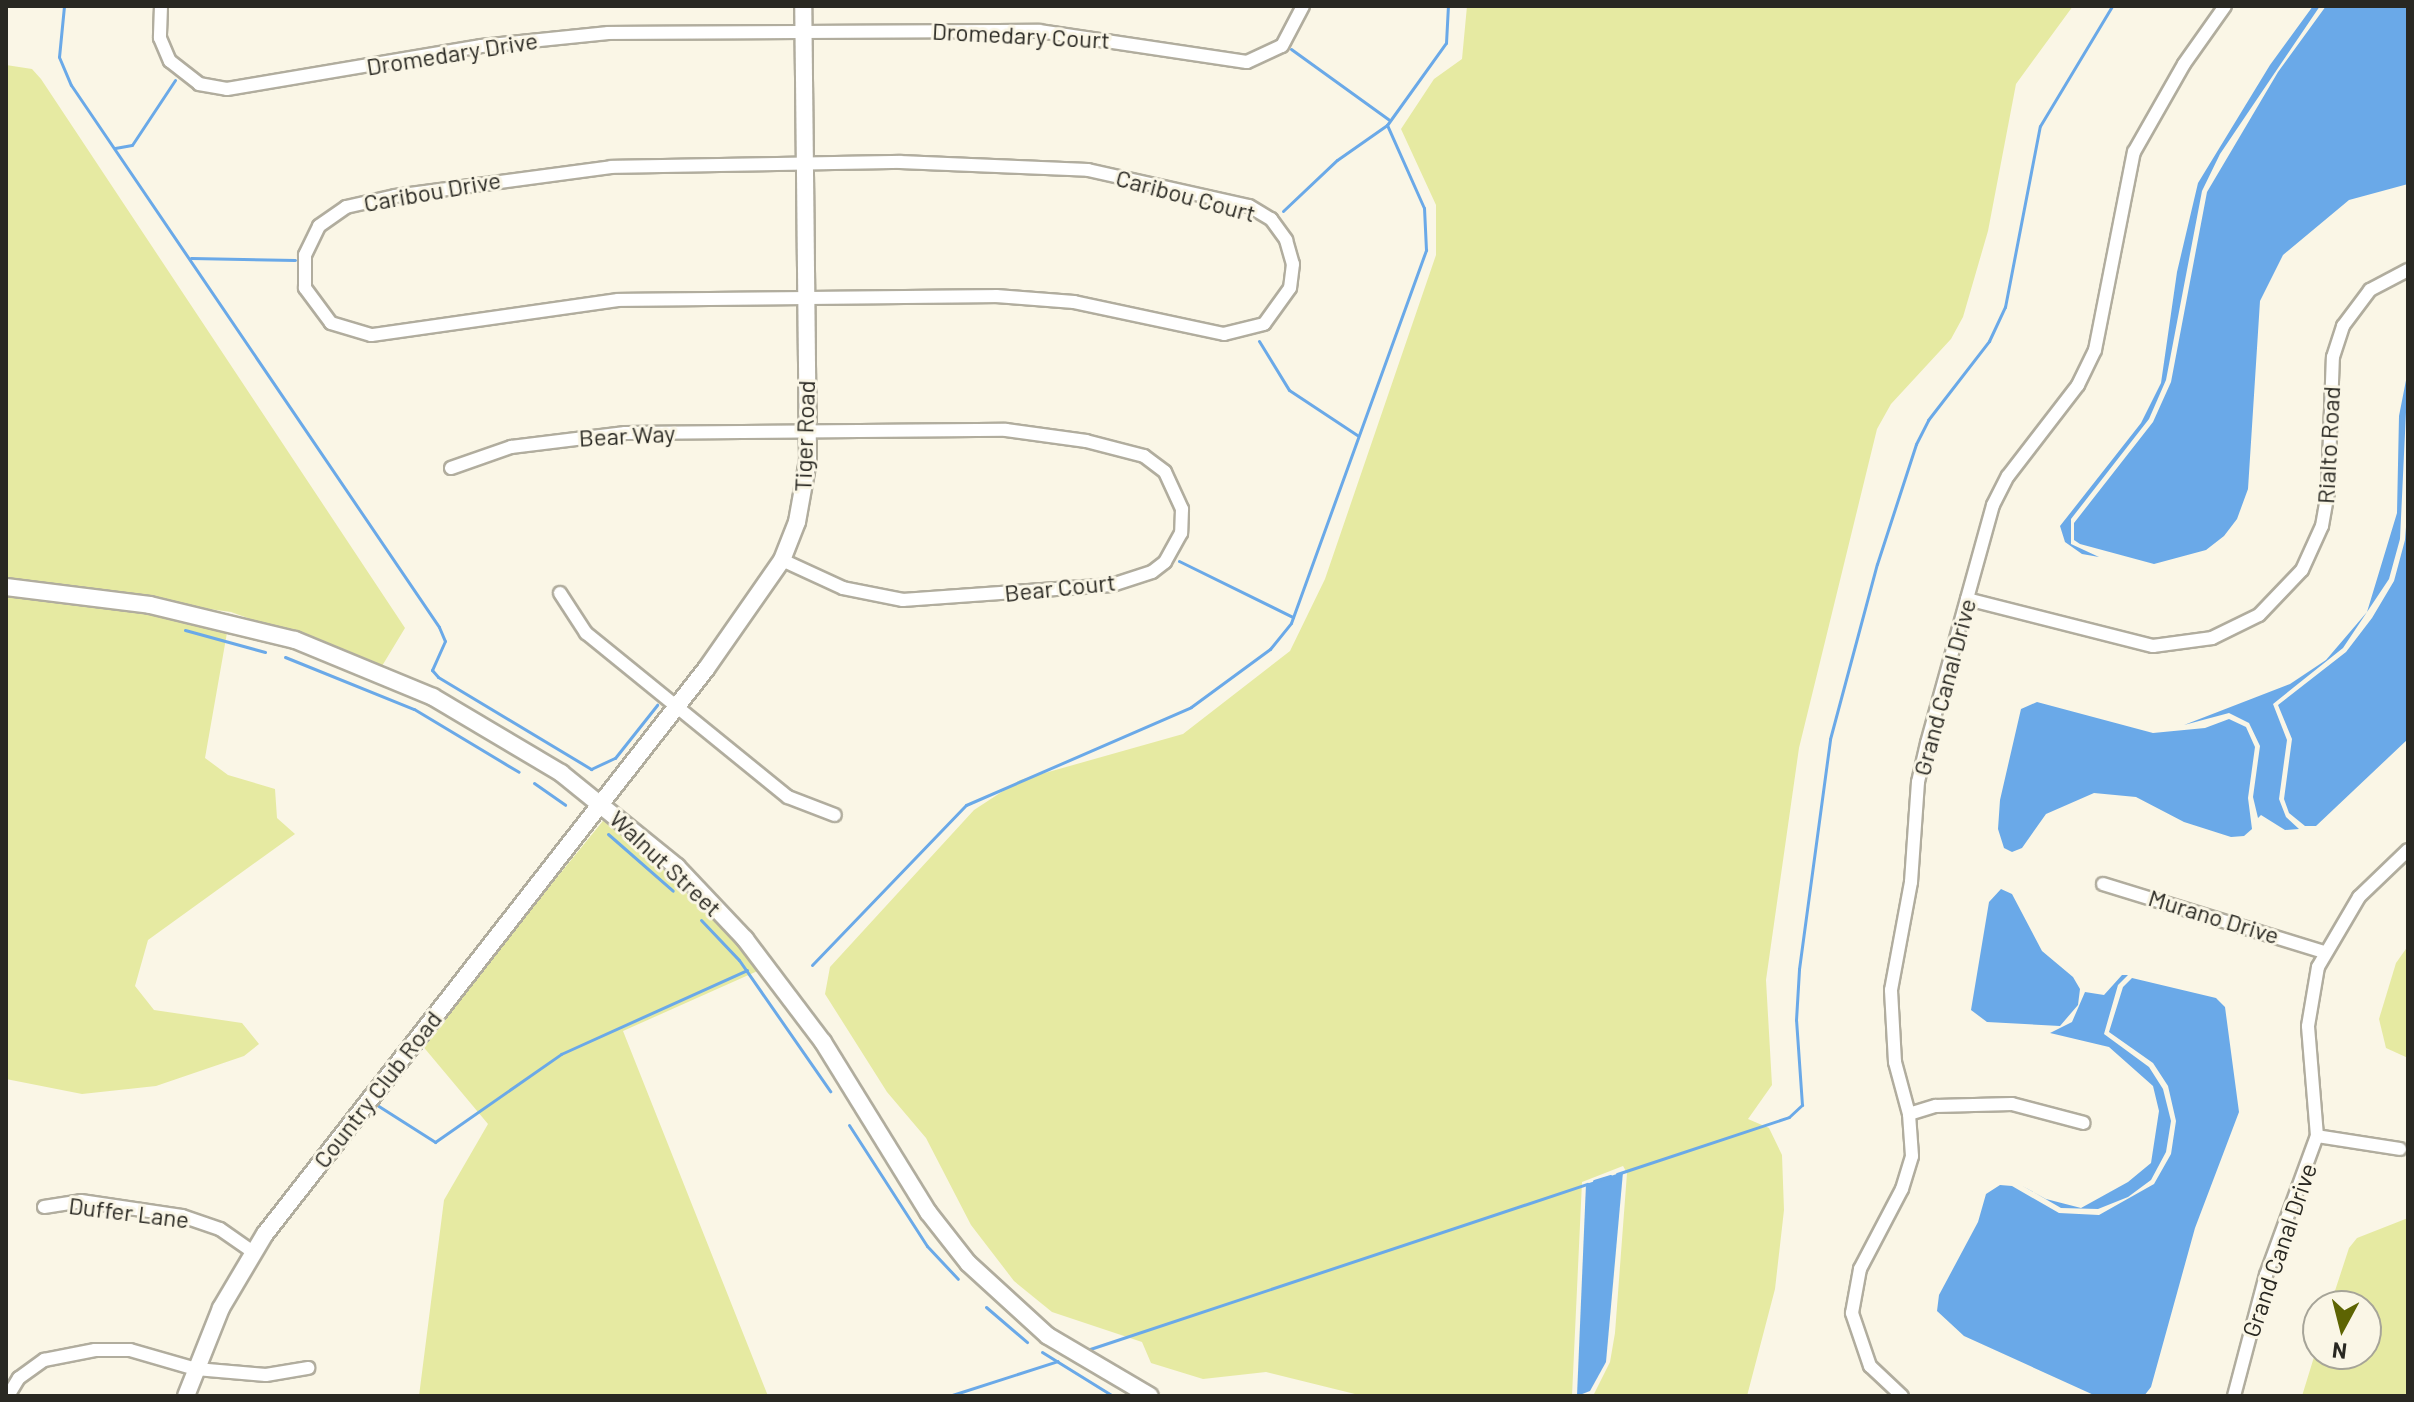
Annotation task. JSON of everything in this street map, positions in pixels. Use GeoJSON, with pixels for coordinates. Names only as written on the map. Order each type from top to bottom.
{"type":"FeatureCollection","features":[{"type":"Feature","properties":{"kind":"street","name":"Dromedary Drive"},"geometry":{"type":"LineString","coordinates":[[161,6],[160,38],[170,61],[199,84],[227,89],[554,37],[803,31]]}},
{"type":"Feature","properties":{"kind":"street","name":"Tiger Road"},"geometry":{"type":"LineString","coordinates":[[601,803],[679,703],[782,560],[804,491],[808,430],[803,6]]}},
{"type":"Feature","properties":{"kind":"street","name":"Dromedary Court"},"geometry":{"type":"LineString","coordinates":[[803,31],[1053,32],[1235,63],[1263,59],[1282,46],[1303,6]]}},
{"type":"Feature","properties":{"kind":"street","name":"Grand Canal Drive"},"geometry":{"type":"LineString","coordinates":[[1902,1396],[1870,1366],[1852,1313],[1860,1269],[1910,1166],[1909,1114],[1895,1062],[1891,990],[1915,851],[1918,782],[1998,493],[2090,363],[2134,152],[2197,42],[2225,6]]}},
{"type":"Feature","properties":{"kind":"street","name":"Caribou Court"},"geometry":{"type":"LineString","coordinates":[[805,165],[1006,163],[1134,178],[1257,210],[1282,232],[1293,264],[1290,288],[1276,314],[1238,334],[1032,298],[806,297]]}},
{"type":"Feature","properties":{"kind":"street","name":"Caribou Drive"},"geometry":{"type":"LineString","coordinates":[[805,165],[611,167],[395,196],[346,207],[327,218],[308,245],[303,266],[305,288],[319,312],[339,327],[362,334],[571,303],[806,297]]}},
{"type":"Feature","properties":{"kind":"street","name":"Rialto Road"},"geometry":{"type":"LineString","coordinates":[[1967,599],[2153,646],[2212,638],[2259,615],[2302,570],[2322,526],[2328,491],[2333,357],[2343,326],[2370,290],[2408,270]]}},
{"type":"Feature","properties":{"kind":"street","name":"Bear Way"},"geometry":{"type":"LineString","coordinates":[[451,468],[511,447],[568,438],[808,430]]}},
{"type":"Feature","properties":{"kind":"street","name":"Bear Court"},"geometry":{"type":"LineString","coordinates":[[782,560],[863,594],[924,600],[1135,579],[1165,562],[1181,533],[1182,509],[1173,483],[1155,463],[1137,454],[1086,441],[1006,430],[808,430]]}},
{"type":"Feature","properties":{"kind":"street","name":"Walnut Street"},"geometry":{"type":"LineString","coordinates":[[6,587],[199,614],[342,656],[477,720],[601,803],[677,867],[772,972],[823,1042],[928,1212],[968,1263],[1048,1336],[1150,1396]]}},
{"type":"Feature","properties":{"kind":"street"},"geometry":{"type":"LineString","coordinates":[[560,593],[586,633],[679,703],[788,797],[835,815]]}},
{"type":"Feature","properties":{"kind":"street","name":"Country Club Road"},"geometry":{"type":"LineString","coordinates":[[186,1396],[253,1252],[601,803]]}},
{"type":"Feature","properties":{"kind":"street","name":"Grand Canal Drive"},"geometry":{"type":"LineString","coordinates":[[2234,1396],[2266,1275],[2317,1136],[2308,1026],[2324,952],[2359,897],[2408,850]]}},
{"type":"Feature","properties":{"kind":"street","name":"Murano Drive"},"geometry":{"type":"LineString","coordinates":[[2103,884],[2324,952]]}},
{"type":"Feature","properties":{"kind":"street"},"geometry":{"type":"LineString","coordinates":[[1909,1114],[1936,1106],[2012,1104],[2084,1123]]}},
{"type":"Feature","properties":{"kind":"street"},"geometry":{"type":"LineString","coordinates":[[2317,1136],[2400,1149]]}},
{"type":"Feature","properties":{"kind":"street","name":"Duffer Lane"},"geometry":{"type":"LineString","coordinates":[[44,1207],[81,1201],[182,1216],[220,1229],[253,1252]]}},
{"type":"Feature","properties":{"kind":"street"},"geometry":{"type":"LineString","coordinates":[[8,1396],[35,1365],[69,1353],[130,1350],[196,1369],[266,1375],[308,1368]]}},
{"type":"Feature","properties":{"kind":"green space"},"geometry":{"type":"Polygon","coordinates":[[[1467,6],[2073,6],[2016,84],[1988,231],[1963,317],[1951,339],[1891,404],[1877,429],[1799,748],[1766,980],[1772,1085],[1748,1119],[1769,1128],[1782,1155],[1784,1210],[1775,1289],[1747,1396],[1593,1396],[1610,1362],[1615,1333],[1627,1173],[1623,1166],[1582,1182],[1572,1396],[1363,1396],[1266,1372],[1203,1379],[1151,1363],[1142,1342],[1052,1312],[1014,1281],[971,1225],[926,1138],[887,1092],[825,994],[830,967],[974,810],[1020,780],[1183,734],[1290,651],[1325,579],[1436,255],[1436,205],[1401,129],[1434,79],[1462,59],[1467,6]]]}},
{"type":"Feature","properties":{"kind":"green space"},"geometry":{"type":"Polygon","coordinates":[[[6,65],[32,69],[41,79],[405,628],[382,666],[231,612],[6,581],[6,65]]]}},
{"type":"Feature","properties":{"kind":"green space"},"geometry":{"type":"Polygon","coordinates":[[[6,594],[149,611],[228,627],[205,758],[228,775],[275,789],[277,818],[295,834],[148,940],[135,986],[154,1010],[242,1023],[259,1044],[244,1056],[156,1086],[82,1094],[6,1079],[6,594]]]}},
{"type":"Feature","properties":{"kind":"green space"},"geometry":{"type":"Polygon","coordinates":[[[607,816],[704,904],[762,969],[623,1031],[768,1396],[419,1396],[444,1200],[488,1124],[421,1044],[607,816]]]}},
{"type":"Feature","properties":{"kind":"green space"},"geometry":{"type":"Polygon","coordinates":[[[2408,946],[2408,1058],[2386,1048],[2379,1019],[2396,963],[2408,946]]]}},
{"type":"Feature","properties":{"kind":"green space"},"geometry":{"type":"Polygon","coordinates":[[[2408,1218],[2408,1396],[2302,1396],[2310,1370],[2382,1370],[2382,1290],[2335,1290],[2349,1248],[2357,1238],[2408,1218]]]}},
{"type":"Feature","properties":{"kind":"water"},"geometry":{"type":"Polygon","coordinates":[[[2313,6],[2320,6],[2220,154],[2202,191],[2166,380],[2149,419],[2071,519],[2071,544],[2099,557],[2082,554],[2065,542],[2060,526],[2141,423],[2161,383],[2177,272],[2198,183],[2270,65],[2313,6]]]}},
{"type":"Feature","properties":{"kind":"water"},"geometry":{"type":"Polygon","coordinates":[[[2326,6],[2408,6],[2408,184],[2349,200],[2283,255],[2260,301],[2248,489],[2237,519],[2224,536],[2206,550],[2154,564],[2080,544],[2074,540],[2074,523],[2153,422],[2171,382],[2207,192],[2278,72],[2326,6]]]}},
{"type":"Feature","properties":{"kind":"water"},"geometry":{"type":"Polygon","coordinates":[[[2408,370],[2400,539],[2389,579],[2367,612],[2397,513],[2399,416],[2408,370]]]}},
{"type":"Feature","properties":{"kind":"water"},"geometry":{"type":"Polygon","coordinates":[[[2408,501],[2408,739],[2316,826],[2305,826],[2289,813],[2284,799],[2292,739],[2278,705],[2346,652],[2372,618],[2394,581],[2405,540],[2408,501]]]}},
{"type":"Feature","properties":{"kind":"water"},"geometry":{"type":"Polygon","coordinates":[[[2367,612],[2343,648],[2273,704],[2287,740],[2279,799],[2286,817],[2299,829],[2285,830],[2261,815],[2258,818],[2253,797],[2260,746],[2249,723],[2229,713],[2184,725],[2290,684],[2326,660],[2367,612]]]}},
{"type":"Feature","properties":{"kind":"water"},"geometry":{"type":"Polygon","coordinates":[[[2037,702],[2153,733],[2205,728],[2229,719],[2246,727],[2255,747],[2248,798],[2252,829],[2244,836],[2231,837],[2184,822],[2136,797],[2094,793],[2046,814],[2022,848],[2012,852],[2004,848],[1998,829],[2000,800],[2021,709],[2037,702]]]}},
{"type":"Feature","properties":{"kind":"water"},"geometry":{"type":"Polygon","coordinates":[[[2001,889],[2012,894],[2042,951],[2073,977],[2080,989],[2078,1005],[2060,1026],[1987,1022],[1971,1010],[1989,902],[2001,889]]]}},
{"type":"Feature","properties":{"kind":"water"},"geometry":{"type":"Polygon","coordinates":[[[2122,975],[2128,975],[2118,985],[2104,1034],[2149,1067],[2163,1089],[2171,1121],[2166,1152],[2151,1180],[2128,1197],[2098,1209],[2061,1208],[2021,1185],[2046,1199],[2081,1208],[2128,1182],[2151,1163],[2159,1111],[2153,1086],[2109,1047],[2050,1033],[2072,1022],[2085,992],[2104,995],[2122,975]]]}},
{"type":"Feature","properties":{"kind":"water"},"geometry":{"type":"Polygon","coordinates":[[[2132,978],[2216,998],[2225,1007],[2239,1112],[2195,1228],[2151,1387],[2144,1396],[2096,1396],[1964,1336],[1937,1311],[1939,1295],[1978,1222],[1986,1194],[2000,1185],[2012,1186],[2059,1213],[2099,1215],[2154,1184],[2171,1154],[2176,1121],[2168,1086],[2153,1063],[2109,1032],[2123,987],[2132,978]]]}},
{"type":"Feature","properties":{"kind":"water"},"geometry":{"type":"Polygon","coordinates":[[[1623,1172],[1606,1362],[1590,1391],[1577,1396],[1586,1184],[1623,1172]]]}},
{"type":"Feature","properties":{"kind":"waterway"},"geometry":{"type":"LineString","coordinates":[[64,6],[59,57],[71,85],[439,627],[445,641],[432,670],[438,677],[591,769],[615,758],[657,705]]}},
{"type":"Feature","properties":{"kind":"waterway"},"geometry":{"type":"LineString","coordinates":[[812,965],[966,805],[1191,707],[1270,649],[1291,623],[1426,250],[1424,208],[1387,125],[1446,43],[1448,6]]}},
{"type":"Feature","properties":{"kind":"waterway"},"geometry":{"type":"LineString","coordinates":[[1617,1174],[1789,1117],[1802,1105],[1796,1020],[1799,969],[1830,739],[1877,564],[1916,444],[1928,420],[1989,341],[2005,307],[2040,126],[2112,6]]}},
{"type":"Feature","properties":{"kind":"waterway"},"geometry":{"type":"LineString","coordinates":[[1291,49],[1388,119]]}},
{"type":"Feature","properties":{"kind":"waterway"},"geometry":{"type":"LineString","coordinates":[[115,148],[132,145],[175,80]]}},
{"type":"Feature","properties":{"kind":"waterway"},"geometry":{"type":"LineString","coordinates":[[1283,211],[1337,160],[1387,125]]}},
{"type":"Feature","properties":{"kind":"waterway"},"geometry":{"type":"LineString","coordinates":[[191,258],[295,260]]}},
{"type":"Feature","properties":{"kind":"waterway"},"geometry":{"type":"LineString","coordinates":[[1259,341],[1289,390],[1357,435]]}},
{"type":"Feature","properties":{"kind":"waterway"},"geometry":{"type":"LineString","coordinates":[[1179,561],[1293,617]]}},
{"type":"Feature","properties":{"kind":"waterway"},"geometry":{"type":"LineString","coordinates":[[185,630],[265,652]]}},
{"type":"Feature","properties":{"kind":"waterway"},"geometry":{"type":"LineString","coordinates":[[285,657],[414,709],[519,772]]}},
{"type":"Feature","properties":{"kind":"waterway"},"geometry":{"type":"LineString","coordinates":[[534,783],[565,805]]}},
{"type":"Feature","properties":{"kind":"waterway"},"geometry":{"type":"LineString","coordinates":[[608,834],[673,891]]}},
{"type":"Feature","properties":{"kind":"waterway"},"geometry":{"type":"LineString","coordinates":[[701,920],[739,960],[830,1091]]}},
{"type":"Feature","properties":{"kind":"waterway"},"geometry":{"type":"LineString","coordinates":[[377,1105],[435,1142],[561,1054],[747,970]]}},
{"type":"Feature","properties":{"kind":"waterway"},"geometry":{"type":"LineString","coordinates":[[849,1125],[927,1246],[958,1279]]}},
{"type":"Feature","properties":{"kind":"waterway"},"geometry":{"type":"LineString","coordinates":[[1594,1181],[1610,1176]]}},
{"type":"Feature","properties":{"kind":"waterway"},"geometry":{"type":"LineString","coordinates":[[1090,1349],[1587,1184]]}},
{"type":"Feature","properties":{"kind":"waterway"},"geometry":{"type":"LineString","coordinates":[[986,1307],[1027,1342]]}},
{"type":"Feature","properties":{"kind":"waterway"},"geometry":{"type":"LineString","coordinates":[[1042,1352],[1113,1396]]}},
{"type":"Feature","properties":{"kind":"waterway"},"geometry":{"type":"LineString","coordinates":[[949,1396],[1058,1361]]}}]}
